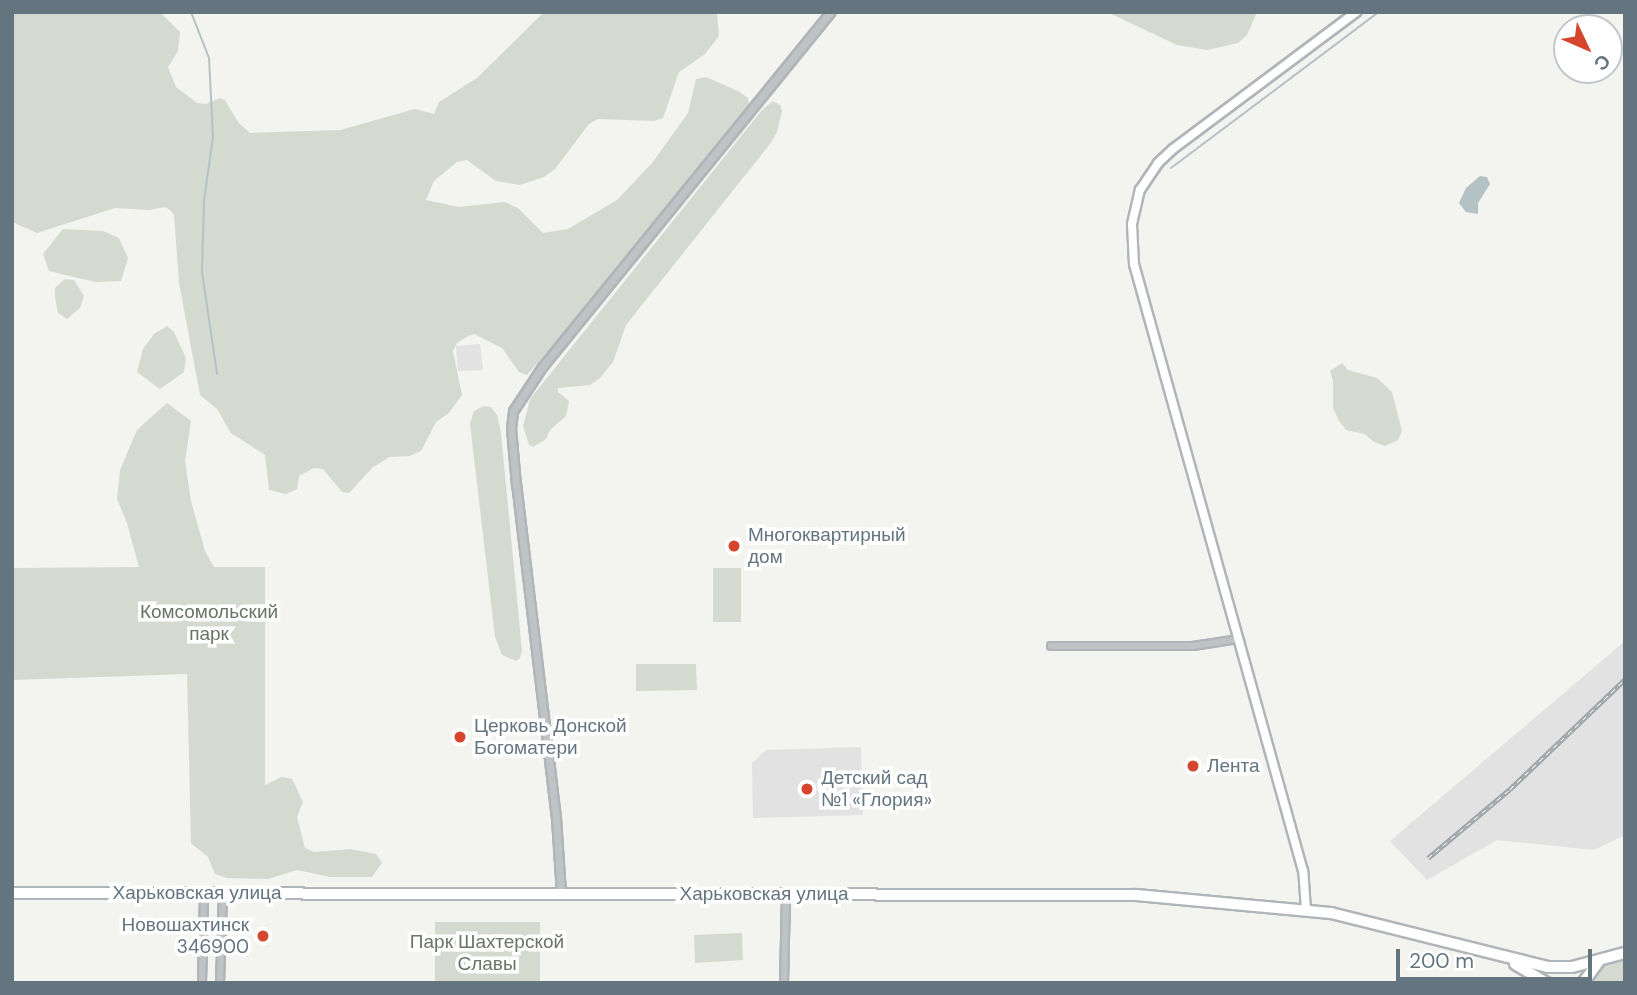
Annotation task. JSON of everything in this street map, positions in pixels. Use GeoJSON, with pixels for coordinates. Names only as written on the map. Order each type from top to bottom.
{"type":"FeatureCollection","features":[{"type":"Feature","properties":{"kind":"highway","name":"Харьковская улица"},"geometry":{"type":"LineString","coordinates":[[12,893],[1136,895],[1348,916],[1508,960]]}},
{"type":"Feature","properties":{"kind":"highway"},"geometry":{"type":"LineString","coordinates":[[1508,960],[1560,968],[1598,962],[1625,953]]}},
{"type":"Feature","properties":{"kind":"highway"},"geometry":{"type":"LineString","coordinates":[[1508,960],[1547,983]]}},
{"type":"Feature","properties":{"kind":"highway"},"geometry":{"type":"LineString","coordinates":[[1583,983],[1598,962]]}},
{"type":"Feature","properties":{"kind":"main road"},"geometry":{"type":"LineString","coordinates":[[1306,910],[1303,871],[1134,264],[1131,242],[1134,208],[1148,177],[1173,149],[1356,12]]}},
{"type":"Feature","properties":{"kind":"street"},"geometry":{"type":"LineString","coordinates":[[561,893],[556,818],[516,485],[511,434],[513,411],[542,367],[830,12]]}},
{"type":"Feature","properties":{"kind":"street"},"geometry":{"type":"LineString","coordinates":[[1051,646],[1193,646],[1239,639]]}},
{"type":"Feature","properties":{"kind":"street"},"geometry":{"type":"LineString","coordinates":[[202,983],[204,893]]}},
{"type":"Feature","properties":{"kind":"street"},"geometry":{"type":"LineString","coordinates":[[220,983],[223,893]]}},
{"type":"Feature","properties":{"kind":"street"},"geometry":{"type":"LineString","coordinates":[[785,983],[786,894]]}},
{"type":"Feature","properties":{"kind":"shaded area"},"geometry":{"type":"Polygon","coordinates":[[[1480,176],[1487,177],[1490,184],[1478,203],[1478,214],[1466,212],[1459,203],[1466,188],[1480,176]]]}},
{"type":"Feature","properties":{"kind":"shaded area"},"geometry":{"type":"Polygon","coordinates":[[[480,344],[483,370],[458,371],[456,346],[480,344]]]}},
{"type":"Feature","properties":{"kind":"shaded area"},"geometry":{"type":"Polygon","coordinates":[[[1625,641],[1625,835],[1594,850],[1497,840],[1427,880],[1390,841],[1625,641]]]}},
{"type":"Feature","properties":{"kind":"shaded area","name":"Детский сад №1 «Глория»"},"geometry":{"type":"Polygon","coordinates":[[[861,747],[863,815],[753,818],[752,763],[766,750],[861,747]]]}},
{"type":"Feature","properties":{"kind":"green space"},"geometry":{"type":"Polygon","coordinates":[[[12,12],[160,12],[180,32],[178,51],[168,67],[176,87],[197,103],[206,104],[220,98],[225,100],[238,122],[250,133],[340,130],[415,109],[434,114],[439,102],[477,78],[544,12],[717,12],[719,36],[705,54],[679,72],[663,118],[654,121],[598,119],[589,124],[555,169],[544,177],[520,185],[496,181],[467,160],[457,162],[434,181],[426,200],[459,207],[505,202],[518,208],[543,233],[568,229],[617,200],[652,163],[688,113],[696,79],[706,77],[738,91],[748,98],[749,104],[591,301],[527,375],[519,372],[502,348],[474,334],[468,336],[457,343],[453,351],[462,395],[449,413],[436,422],[421,451],[410,456],[390,457],[373,467],[349,493],[342,492],[323,469],[314,468],[299,476],[297,489],[286,494],[269,490],[265,455],[231,433],[217,409],[200,395],[179,283],[174,215],[170,210],[165,207],[149,210],[115,208],[37,233],[12,222],[12,12]]]}},
{"type":"Feature","properties":{"kind":"green space"},"geometry":{"type":"Polygon","coordinates":[[[1107,12],[1257,12],[1247,35],[1238,43],[1207,50],[1177,45],[1107,12]]]}},
{"type":"Feature","properties":{"kind":"green space"},"geometry":{"type":"Polygon","coordinates":[[[773,101],[780,105],[782,111],[777,132],[770,144],[626,325],[613,362],[600,378],[590,385],[558,388],[558,392],[569,401],[566,416],[550,430],[546,439],[533,447],[529,445],[523,426],[530,399],[762,110],[773,101]]]}},
{"type":"Feature","properties":{"kind":"green space"},"geometry":{"type":"Polygon","coordinates":[[[63,229],[103,231],[119,238],[128,258],[121,281],[95,282],[49,271],[43,254],[63,229]]]}},
{"type":"Feature","properties":{"kind":"green space"},"geometry":{"type":"Polygon","coordinates":[[[65,279],[74,280],[84,296],[80,308],[67,319],[58,313],[55,298],[55,288],[65,279]]]}},
{"type":"Feature","properties":{"kind":"green space"},"geometry":{"type":"Polygon","coordinates":[[[167,326],[174,332],[186,358],[184,372],[160,389],[137,372],[143,349],[154,334],[167,326]]]}},
{"type":"Feature","properties":{"kind":"green space"},"geometry":{"type":"Polygon","coordinates":[[[1342,363],[1348,370],[1377,378],[1392,392],[1402,431],[1398,440],[1385,446],[1374,442],[1365,434],[1346,430],[1339,421],[1333,408],[1333,381],[1330,371],[1342,363]]]}},
{"type":"Feature","properties":{"kind":"green space","name":"Комсомольский парк"},"geometry":{"type":"Polygon","coordinates":[[[167,403],[191,421],[185,461],[191,501],[205,551],[214,567],[265,567],[265,785],[282,777],[292,779],[303,802],[297,817],[305,848],[314,852],[350,849],[376,854],[382,863],[372,877],[330,877],[297,870],[268,879],[227,878],[215,874],[208,857],[191,843],[187,674],[12,680],[12,568],[139,567],[127,523],[117,499],[120,470],[137,430],[167,403]]]}},
{"type":"Feature","properties":{"kind":"green space"},"geometry":{"type":"Polygon","coordinates":[[[484,406],[491,407],[497,415],[501,433],[522,651],[516,661],[502,655],[495,637],[470,424],[474,411],[484,406]]]}},
{"type":"Feature","properties":{"kind":"green space"},"geometry":{"type":"Polygon","coordinates":[[[713,568],[741,568],[741,622],[713,622],[713,568]]]}},
{"type":"Feature","properties":{"kind":"green space"},"geometry":{"type":"Polygon","coordinates":[[[636,664],[696,664],[697,690],[636,691],[636,664]]]}},
{"type":"Feature","properties":{"kind":"green space","name":"Парк Шахтерской Славы"},"geometry":{"type":"Polygon","coordinates":[[[435,922],[540,922],[540,983],[435,983],[435,922]]]}},
{"type":"Feature","properties":{"kind":"green space"},"geometry":{"type":"Polygon","coordinates":[[[742,933],[743,960],[695,963],[694,935],[742,933]]]}},
{"type":"Feature","properties":{"kind":"green space"},"geometry":{"type":"Polygon","coordinates":[[[1625,960],[1625,983],[1588,983],[1607,964],[1625,960]]]}},
{"type":"Feature","properties":{"kind":"waterway"},"geometry":{"type":"LineString","coordinates":[[191,12],[209,58],[213,137],[204,200],[202,272],[217,374]]}},
{"type":"Feature","properties":{"kind":"waterway"},"geometry":{"type":"LineString","coordinates":[[1171,168],[1379,12]]}},
{"type":"Feature","properties":{"kind":"railway"},"geometry":{"type":"LineString","coordinates":[[1428,858],[1510,789],[1625,679]]}},
{"type":"Feature","properties":{"kind":"place","name":"Многоквартирный дом"},"geometry":{"type":"Point","coordinates":[734,546]}},
{"type":"Feature","properties":{"kind":"place","name":"Церковь Донской Богоматери"},"geometry":{"type":"Point","coordinates":[460,737]}},
{"type":"Feature","properties":{"kind":"place","name":"Лента"},"geometry":{"type":"Point","coordinates":[1193,766]}},
{"type":"Feature","properties":{"kind":"place","name":"Детский сад №1 «Глория»"},"geometry":{"type":"Point","coordinates":[807,789]}},
{"type":"Feature","properties":{"kind":"place","name":"Новошахтинск 346900"},"geometry":{"type":"Point","coordinates":[263,936]}}]}
